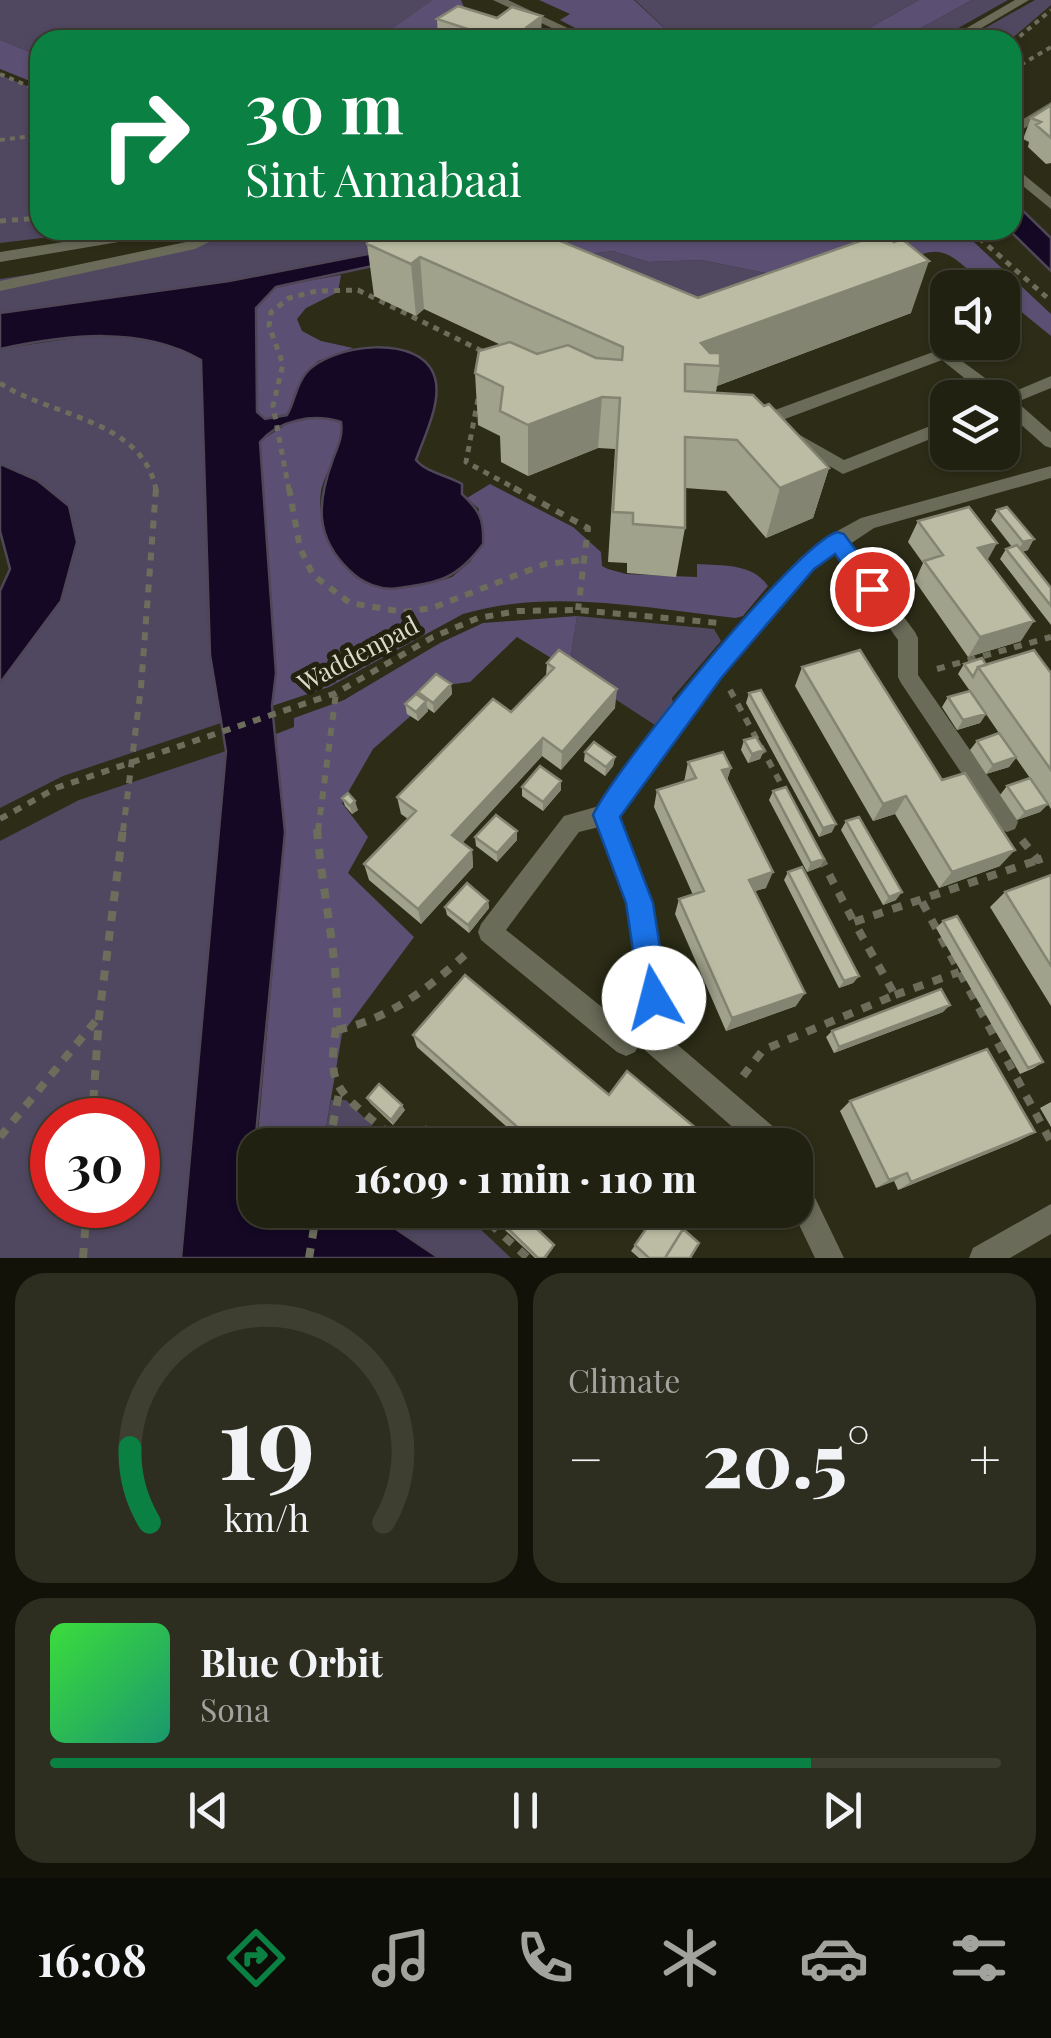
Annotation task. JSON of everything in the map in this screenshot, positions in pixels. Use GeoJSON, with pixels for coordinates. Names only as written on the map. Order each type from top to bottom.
{"type":"FeatureCollection","features":[{"type":"Feature","properties":{"kind":"street"},"geometry":{"type":"LineString","coordinates":[[498,0],[565,30]]}},
{"type":"Feature","properties":{"kind":"street"},"geometry":{"type":"LineString","coordinates":[[970,30],[1023,0]]}},
{"type":"Feature","properties":{"kind":"street"},"geometry":{"type":"LineString","coordinates":[[1022,125],[1051,106]]}},
{"type":"Feature","properties":{"kind":"street"},"geometry":{"type":"LineString","coordinates":[[1022,178],[1051,205]]}},
{"type":"Feature","properties":{"kind":"street"},"geometry":{"type":"LineString","coordinates":[[0,256],[102,240]]}},
{"type":"Feature","properties":{"kind":"street"},"geometry":{"type":"LineString","coordinates":[[0,286],[203,240]]}},
{"type":"Feature","properties":{"kind":"street"},"geometry":{"type":"LineString","coordinates":[[930,432],[842,468],[762,421],[944,353],[978,380]]}},
{"type":"Feature","properties":{"kind":"street"},"geometry":{"type":"LineString","coordinates":[[1020,394],[1051,382]]}},
{"type":"Feature","properties":{"kind":"street"},"geometry":{"type":"LineString","coordinates":[[1020,415],[1051,442]]}},
{"type":"Feature","properties":{"kind":"street"},"geometry":{"type":"LineString","coordinates":[[606,815],[640,903],[654,998],[626,1043],[490,932],[572,823],[606,815],[714,670],[807,564],[837,540],[897,513],[1051,472]]}},
{"type":"Feature","properties":{"kind":"street"},"geometry":{"type":"LineString","coordinates":[[837,540],[908,638],[908,677],[1006,822]]}},
{"type":"Feature","properties":{"kind":"street"},"geometry":{"type":"LineString","coordinates":[[636,1026],[754,1128]]}},
{"type":"Feature","properties":{"kind":"street"},"geometry":{"type":"LineString","coordinates":[[983,1258],[1051,1218]]}},
{"type":"Feature","properties":{"kind":"street"},"geometry":{"type":"LineString","coordinates":[[813,1224],[830,1258]]}},
{"type":"Feature","properties":{"kind":"path"},"geometry":{"type":"LineString","coordinates":[[1022,35],[1051,10]]}},
{"type":"Feature","properties":{"kind":"path"},"geometry":{"type":"LineString","coordinates":[[438,30],[453,20]]}},
{"type":"Feature","properties":{"kind":"path"},"geometry":{"type":"LineString","coordinates":[[1022,64],[1051,47]]}},
{"type":"Feature","properties":{"kind":"path"},"geometry":{"type":"LineString","coordinates":[[0,74],[30,87]]}},
{"type":"Feature","properties":{"kind":"path"},"geometry":{"type":"LineString","coordinates":[[0,140],[30,136]]}},
{"type":"Feature","properties":{"kind":"path"},"geometry":{"type":"LineString","coordinates":[[0,221],[30,219]]}},
{"type":"Feature","properties":{"kind":"path"},"geometry":{"type":"LineString","coordinates":[[981,240],[1051,301]]}},
{"type":"Feature","properties":{"kind":"path"},"geometry":{"type":"LineString","coordinates":[[483,371],[487,353],[358,290],[317,291],[288,298],[271,312],[268,326],[282,352],[283,364],[274,391],[275,416],[300,548],[313,575],[350,603],[390,611],[432,608],[545,564],[584,560]]}},
{"type":"Feature","properties":{"kind":"path"},"geometry":{"type":"LineString","coordinates":[[0,383],[41,408],[127,438],[142,450],[156,487],[141,687],[99,1018],[94,1098]]}},
{"type":"Feature","properties":{"kind":"path"},"geometry":{"type":"LineString","coordinates":[[480,390],[466,462],[588,528],[578,610]]}},
{"type":"Feature","properties":{"kind":"path","name":"Waddenpad"},"geometry":{"type":"LineString","coordinates":[[0,819],[56,788],[336,693],[434,637],[478,618],[518,611],[578,610],[751,626]]}},
{"type":"Feature","properties":{"kind":"path"},"geometry":{"type":"LineString","coordinates":[[908,677],[1051,637]]}},
{"type":"Feature","properties":{"kind":"path"},"geometry":{"type":"LineString","coordinates":[[714,670],[730,691],[794,810]]}},
{"type":"Feature","properties":{"kind":"path"},"geometry":{"type":"LineString","coordinates":[[332,1128],[340,1088],[332,1060],[337,1030],[336,961],[317,856],[317,822],[336,693]]}},
{"type":"Feature","properties":{"kind":"path"},"geometry":{"type":"LineString","coordinates":[[813,844],[896,995]]}},
{"type":"Feature","properties":{"kind":"path"},"geometry":{"type":"LineString","coordinates":[[854,922],[1038,860]]}},
{"type":"Feature","properties":{"kind":"path"},"geometry":{"type":"LineString","coordinates":[[922,902],[1051,1142]]}},
{"type":"Feature","properties":{"kind":"path"},"geometry":{"type":"LineString","coordinates":[[337,1030],[362,1026],[433,985],[490,932]]}},
{"type":"Feature","properties":{"kind":"path"},"geometry":{"type":"LineString","coordinates":[[724,1102],[763,1050],[960,972]]}},
{"type":"Feature","properties":{"kind":"path"},"geometry":{"type":"LineString","coordinates":[[0,1136],[99,1018]]}},
{"type":"Feature","properties":{"kind":"path"},"geometry":{"type":"LineString","coordinates":[[340,1088],[385,1128]]}},
{"type":"Feature","properties":{"kind":"path"},"geometry":{"type":"LineString","coordinates":[[83,1258],[85,1228]]}},
{"type":"Feature","properties":{"kind":"path"},"geometry":{"type":"LineString","coordinates":[[309,1258],[314,1228]]}},
{"type":"Feature","properties":{"kind":"path"},"geometry":{"type":"LineString","coordinates":[[496,1228],[528,1258]]}},
{"type":"Feature","properties":{"kind":"shaded area"},"geometry":{"type":"Polygon","coordinates":[[[0,0],[433,0],[391,30],[30,30],[30,52],[0,40],[0,0]]]}},
{"type":"Feature","properties":{"kind":"shaded area"},"geometry":{"type":"Polygon","coordinates":[[[433,0],[461,0],[465,9],[435,30],[390,30],[433,0]]]}},
{"type":"Feature","properties":{"kind":"shaded area"},"geometry":{"type":"Polygon","coordinates":[[[539,0],[634,0],[666,30],[579,30],[560,20],[570,14],[539,0]]]}},
{"type":"Feature","properties":{"kind":"shaded area"},"geometry":{"type":"Polygon","coordinates":[[[635,0],[919,0],[866,30],[666,30],[635,0]]]}},
{"type":"Feature","properties":{"kind":"shaded area"},"geometry":{"type":"Polygon","coordinates":[[[919,0],[972,0],[917,30],[866,30],[919,0]]]}},
{"type":"Feature","properties":{"kind":"shaded area"},"geometry":{"type":"Polygon","coordinates":[[[972,0],[1008,0],[955,30],[917,30],[972,0]]]}},
{"type":"Feature","properties":{"kind":"shaded area"},"geometry":{"type":"Polygon","coordinates":[[[1035,0],[1051,0],[1051,5],[1022,30],[982,30],[1035,0]]]}},
{"type":"Feature","properties":{"kind":"shaded area"},"geometry":{"type":"Polygon","coordinates":[[[0,40],[30,52],[30,81],[0,69],[0,40]]]}},
{"type":"Feature","properties":{"kind":"shaded area"},"geometry":{"type":"Polygon","coordinates":[[[0,75],[30,87],[30,239],[0,243],[0,75]]]}},
{"type":"Feature","properties":{"kind":"shaded area"},"geometry":{"type":"Polygon","coordinates":[[[1022,210],[1051,238],[1051,271],[1019,240],[1022,210]]]}},
{"type":"Feature","properties":{"kind":"shaded area"},"geometry":{"type":"Polygon","coordinates":[[[212,240],[440,240],[229,281],[0,313],[0,279],[189,250],[212,240]]]}},
{"type":"Feature","properties":{"kind":"shaded area"},"geometry":{"type":"Polygon","coordinates":[[[440,240],[466,240],[460,247],[276,287],[256,308],[257,412],[265,419],[287,415],[306,373],[334,355],[375,347],[413,354],[427,363],[435,378],[436,398],[416,460],[462,484],[462,494],[482,522],[483,544],[465,565],[437,581],[392,589],[372,585],[338,558],[322,518],[324,490],[340,441],[341,422],[297,420],[277,428],[260,442],[276,673],[272,706],[285,832],[257,1128],[238,1128],[238,1228],[394,1228],[439,1258],[181,1258],[226,751],[210,655],[201,360],[178,349],[128,337],[77,337],[0,349],[0,313],[229,281],[440,240]]]}},
{"type":"Feature","properties":{"kind":"shaded area"},"geometry":{"type":"Polygon","coordinates":[[[483,240],[522,240],[571,256],[613,251],[648,262],[701,260],[790,278],[890,240],[902,240],[923,254],[693,341],[483,240]]]}},
{"type":"Feature","properties":{"kind":"shaded area"},"geometry":{"type":"Polygon","coordinates":[[[522,240],[891,240],[790,278],[701,260],[648,262],[613,251],[571,256],[522,240]]]}},
{"type":"Feature","properties":{"kind":"shaded area"},"geometry":{"type":"Polygon","coordinates":[[[903,240],[972,240],[1004,270],[969,270],[955,259],[935,252],[923,254],[903,240]]]}},
{"type":"Feature","properties":{"kind":"shaded area"},"geometry":{"type":"Polygon","coordinates":[[[341,275],[338,292],[306,308],[297,319],[302,331],[321,341],[353,348],[318,361],[305,374],[287,416],[264,419],[257,412],[256,307],[275,287],[341,275]]]}},
{"type":"Feature","properties":{"kind":"shaded area"},"geometry":{"type":"Polygon","coordinates":[[[1020,285],[1051,314],[1051,336],[1020,311],[1020,285]]]}},
{"type":"Feature","properties":{"kind":"shaded area"},"geometry":{"type":"Polygon","coordinates":[[[81,337],[157,343],[201,360],[210,655],[221,723],[63,776],[0,808],[0,683],[61,601],[37,480],[0,464],[0,349],[81,337]]]}},
{"type":"Feature","properties":{"kind":"shaded area"},"geometry":{"type":"Polygon","coordinates":[[[320,417],[341,422],[338,448],[320,498],[330,546],[432,583],[452,577],[471,561],[479,509],[467,498],[490,484],[573,527],[601,552],[602,566],[608,569],[626,574],[697,577],[697,564],[727,566],[746,569],[768,586],[743,616],[736,618],[598,602],[496,606],[463,614],[329,687],[272,706],[276,673],[259,442],[288,423],[320,417]]]}},
{"type":"Feature","properties":{"kind":"shaded area"},"geometry":{"type":"Polygon","coordinates":[[[0,464],[37,480],[69,506],[77,542],[61,601],[0,683],[0,591],[10,569],[0,531],[0,464]]]}},
{"type":"Feature","properties":{"kind":"shaded area"},"geometry":{"type":"Polygon","coordinates":[[[577,616],[714,629],[721,641],[672,698],[675,714],[661,729],[569,669],[577,616]]]}},
{"type":"Feature","properties":{"kind":"shaded area"},"geometry":{"type":"Polygon","coordinates":[[[577,616],[569,669],[517,637],[470,682],[446,685],[373,749],[342,803],[368,837],[348,873],[414,937],[342,1034],[326,1128],[259,1128],[285,832],[276,734],[294,727],[294,718],[344,700],[440,643],[483,623],[577,616]]]}},
{"type":"Feature","properties":{"kind":"shaded area"},"geometry":{"type":"Polygon","coordinates":[[[226,751],[181,1258],[0,1258],[0,841],[79,800],[226,751]]]}},
{"type":"Feature","properties":{"kind":"shaded area"},"geometry":{"type":"Polygon","coordinates":[[[331,1100],[346,1100],[375,1128],[326,1128],[331,1100]]]}},
{"type":"Feature","properties":{"kind":"shaded area"},"geometry":{"type":"Polygon","coordinates":[[[394,1228],[479,1228],[511,1258],[439,1258],[394,1228]]]}},
{"type":"Feature","properties":{"kind":"building"},"geometry":{"type":"Polygon","coordinates":[[[458,6],[497,18],[512,7],[542,16],[527,27],[536,30],[471,30],[437,19],[458,6]]]}},
{"type":"Feature","properties":{"kind":"building"},"geometry":{"type":"Polygon","coordinates":[[[1051,105],[1051,138],[1036,125],[1041,122],[1031,118],[1051,105]]]}},
{"type":"Feature","properties":{"kind":"building"},"geometry":{"type":"Polygon","coordinates":[[[367,240],[558,240],[698,298],[863,240],[903,240],[929,261],[701,343],[710,353],[720,353],[720,366],[685,364],[685,391],[753,395],[764,406],[769,404],[829,468],[780,488],[737,440],[685,437],[685,528],[633,524],[633,513],[613,512],[620,398],[602,397],[528,425],[500,411],[503,387],[475,373],[479,351],[510,342],[537,354],[568,345],[596,358],[622,360],[623,347],[420,257],[411,264],[367,244],[367,240]]]}},
{"type":"Feature","properties":{"kind":"building"},"geometry":{"type":"Polygon","coordinates":[[[969,507],[997,543],[978,548],[1034,621],[980,637],[924,561],[943,555],[918,521],[969,507]]]}},
{"type":"Feature","properties":{"kind":"building"},"geometry":{"type":"Polygon","coordinates":[[[1007,507],[1034,539],[1023,542],[997,510],[1007,507]]]}},
{"type":"Feature","properties":{"kind":"building"},"geometry":{"type":"Polygon","coordinates":[[[1017,545],[1051,588],[1051,606],[1006,549],[1017,545]]]}},
{"type":"Feature","properties":{"kind":"building"},"geometry":{"type":"Polygon","coordinates":[[[559,650],[617,689],[562,752],[543,738],[452,835],[472,850],[418,909],[364,864],[416,811],[397,797],[493,699],[511,712],[554,668],[547,663],[559,650]]]}},
{"type":"Feature","properties":{"kind":"building"},"geometry":{"type":"Polygon","coordinates":[[[860,650],[942,780],[965,773],[1015,850],[952,872],[906,796],[883,804],[802,667],[860,650]]]}},
{"type":"Feature","properties":{"kind":"building"},"geometry":{"type":"Polygon","coordinates":[[[1034,650],[1051,673],[1051,770],[978,667],[1034,650]]]}},
{"type":"Feature","properties":{"kind":"building"},"geometry":{"type":"Polygon","coordinates":[[[982,658],[986,665],[978,667],[973,677],[964,664],[982,658]]]}},
{"type":"Feature","properties":{"kind":"building"},"geometry":{"type":"Polygon","coordinates":[[[436,674],[451,684],[433,703],[418,692],[436,674]]]}},
{"type":"Feature","properties":{"kind":"building"},"geometry":{"type":"Polygon","coordinates":[[[761,690],[836,824],[823,828],[749,693],[761,690]]]}},
{"type":"Feature","properties":{"kind":"building"},"geometry":{"type":"Polygon","coordinates":[[[970,691],[986,714],[963,720],[948,697],[970,691]]]}},
{"type":"Feature","properties":{"kind":"building"},"geometry":{"type":"Polygon","coordinates":[[[416,694],[426,701],[416,712],[405,704],[416,694]]]}},
{"type":"Feature","properties":{"kind":"building"},"geometry":{"type":"Polygon","coordinates":[[[999,733],[1016,757],[993,765],[977,741],[999,733]]]}},
{"type":"Feature","properties":{"kind":"building"},"geometry":{"type":"Polygon","coordinates":[[[756,737],[764,750],[752,754],[744,740],[756,737]]]}},
{"type":"Feature","properties":{"kind":"building"},"geometry":{"type":"Polygon","coordinates":[[[594,742],[615,757],[606,767],[585,752],[594,742]]]}},
{"type":"Feature","properties":{"kind":"building"},"geometry":{"type":"Polygon","coordinates":[[[723,752],[731,768],[722,770],[773,872],[749,880],[805,993],[732,1018],[679,899],[704,891],[657,790],[696,778],[688,762],[723,752]]]}},
{"type":"Feature","properties":{"kind":"building"},"geometry":{"type":"Polygon","coordinates":[[[540,766],[561,781],[543,802],[522,787],[540,766]]]}},
{"type":"Feature","properties":{"kind":"building"},"geometry":{"type":"Polygon","coordinates":[[[1030,778],[1048,804],[1025,812],[1007,786],[1030,778]]]}},
{"type":"Feature","properties":{"kind":"building"},"geometry":{"type":"Polygon","coordinates":[[[786,787],[824,859],[811,863],[773,791],[786,787]]]}},
{"type":"Feature","properties":{"kind":"building"},"geometry":{"type":"Polygon","coordinates":[[[348,793],[355,801],[350,806],[342,798],[348,793]]]}},
{"type":"Feature","properties":{"kind":"building"},"geometry":{"type":"Polygon","coordinates":[[[496,815],[517,831],[497,853],[475,837],[496,815]]]}},
{"type":"Feature","properties":{"kind":"building"},"geometry":{"type":"Polygon","coordinates":[[[859,817],[902,892],[889,897],[846,821],[859,817]]]}},
{"type":"Feature","properties":{"kind":"building"},"geometry":{"type":"Polygon","coordinates":[[[802,867],[859,976],[844,981],[788,872],[802,867]]]}},
{"type":"Feature","properties":{"kind":"building"},"geometry":{"type":"Polygon","coordinates":[[[1051,875],[1051,966],[1005,892],[1051,875]]]}},
{"type":"Feature","properties":{"kind":"building"},"geometry":{"type":"Polygon","coordinates":[[[467,883],[488,901],[468,925],[445,907],[467,883]]]}},
{"type":"Feature","properties":{"kind":"building"},"geometry":{"type":"Polygon","coordinates":[[[957,916],[1043,1062],[1028,1068],[943,921],[957,916]]]}},
{"type":"Feature","properties":{"kind":"building"},"geometry":{"type":"Polygon","coordinates":[[[465,975],[609,1095],[627,1071],[696,1128],[518,1128],[413,1035],[465,975]]]}},
{"type":"Feature","properties":{"kind":"building"},"geometry":{"type":"Polygon","coordinates":[[[941,989],[950,1005],[839,1047],[832,1031],[941,989]]]}},
{"type":"Feature","properties":{"kind":"building"},"geometry":{"type":"Polygon","coordinates":[[[987,1049],[1035,1132],[911,1182],[907,1173],[889,1180],[850,1101],[987,1049]]]}},
{"type":"Feature","properties":{"kind":"building"},"geometry":{"type":"Polygon","coordinates":[[[379,1084],[402,1105],[391,1120],[367,1098],[379,1084]]]}},
{"type":"Feature","properties":{"kind":"building"},"geometry":{"type":"Polygon","coordinates":[[[507,1228],[536,1228],[554,1245],[544,1258],[538,1258],[507,1228]]]}},
{"type":"Feature","properties":{"kind":"building"},"geometry":{"type":"Polygon","coordinates":[[[647,1228],[684,1228],[665,1258],[649,1258],[635,1245],[647,1228]]]}},
{"type":"Feature","properties":{"kind":"building"},"geometry":{"type":"Polygon","coordinates":[[[683,1229],[699,1243],[690,1258],[665,1258],[683,1229]]]}},
{"type":"Feature","properties":{"kind":"route"},"geometry":{"type":"LineString","coordinates":[[654,998],[640,903],[606,815],[714,670],[807,564],[837,540],[872,589]]}}]}
